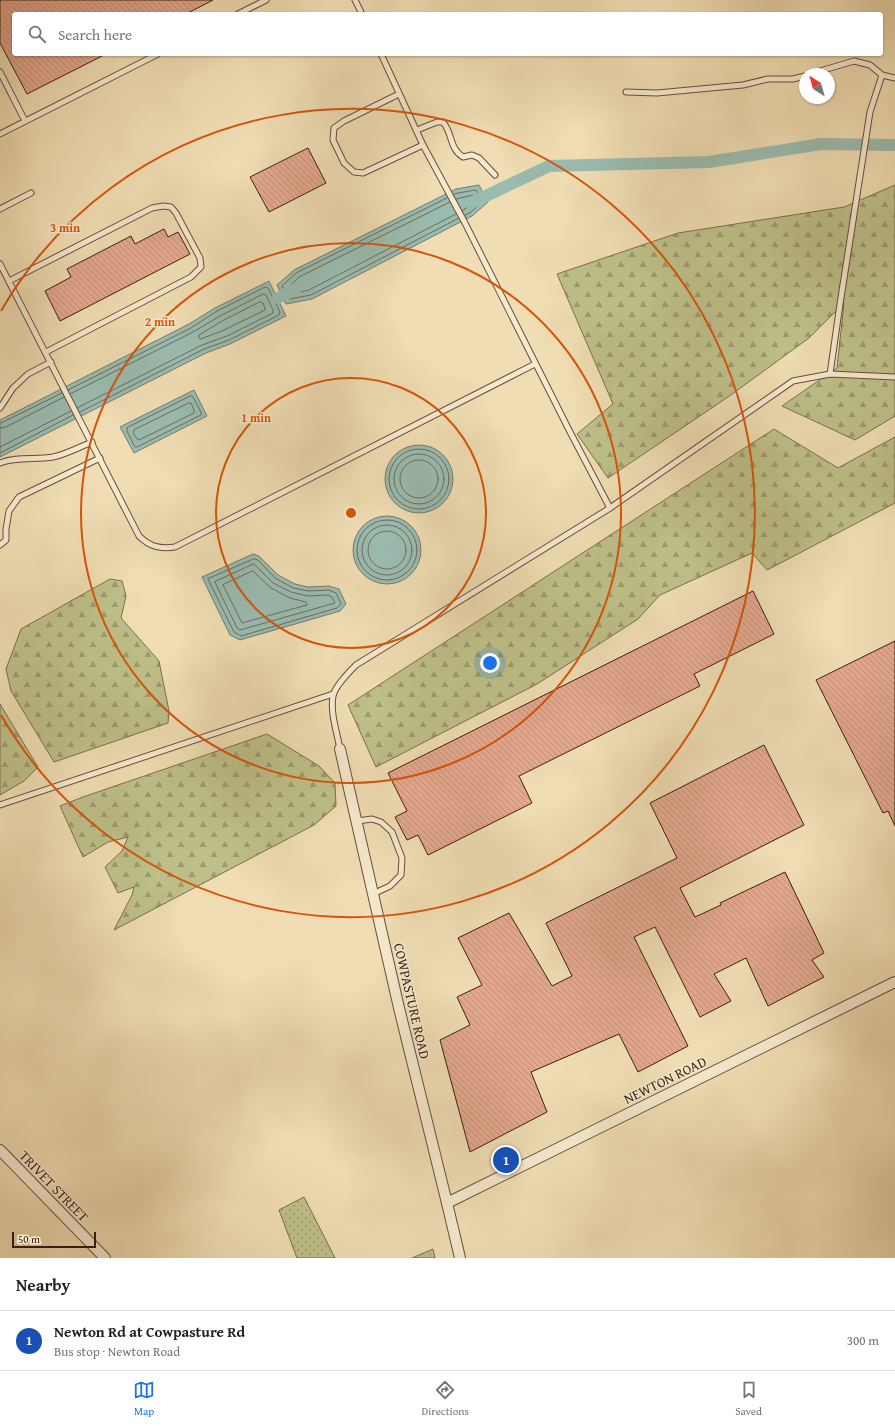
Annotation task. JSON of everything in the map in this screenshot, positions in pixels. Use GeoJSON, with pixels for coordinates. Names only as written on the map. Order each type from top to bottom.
{"type":"FeatureCollection","features":[{"type":"Feature","properties":{"kind":"street","name":"COWPASTURE ROAD"},"geometry":{"type":"LineString","coordinates":[[340,749],[401,1016],[448,1203],[460,1258]]}},
{"type":"Feature","properties":{"kind":"street","name":"NEWTON ROAD"},"geometry":{"type":"LineString","coordinates":[[448,1203],[895,982]]}},
{"type":"Feature","properties":{"kind":"street","name":"TRIVET STREET"},"geometry":{"type":"LineString","coordinates":[[0,1150],[105,1258]]}},
{"type":"Feature","properties":{"kind":"lane"},"geometry":{"type":"LineString","coordinates":[[242,12],[266,0]]}},
{"type":"Feature","properties":{"kind":"lane"},"geometry":{"type":"LineString","coordinates":[[355,0],[361,12]]}},
{"type":"Feature","properties":{"kind":"lane"},"geometry":{"type":"LineString","coordinates":[[0,134],[154,56]]}},
{"type":"Feature","properties":{"kind":"lane"},"geometry":{"type":"LineString","coordinates":[[382,56],[424,145],[610,508]]}},
{"type":"Feature","properties":{"kind":"lane"},"geometry":{"type":"LineString","coordinates":[[830,68],[854,61],[870,65],[882,75],[895,78]]}},
{"type":"Feature","properties":{"kind":"lane"},"geometry":{"type":"LineString","coordinates":[[0,72],[25,121]]}},
{"type":"Feature","properties":{"kind":"lane"},"geometry":{"type":"LineString","coordinates":[[830,374],[870,112],[882,75]]}},
{"type":"Feature","properties":{"kind":"lane"},"geometry":{"type":"LineString","coordinates":[[626,92],[657,93],[696,90],[743,86],[768,79],[793,79],[799,78]]}},
{"type":"Feature","properties":{"kind":"lane"},"geometry":{"type":"LineString","coordinates":[[399,94],[344,121],[334,128],[333,140],[339,155],[344,163],[354,172],[363,173],[424,145]]}},
{"type":"Feature","properties":{"kind":"lane"},"geometry":{"type":"LineString","coordinates":[[417,130],[437,122],[443,122],[447,127],[455,152],[463,157],[472,155],[479,158],[495,175]]}},
{"type":"Feature","properties":{"kind":"lane"},"geometry":{"type":"LineString","coordinates":[[0,209],[31,193]]}},
{"type":"Feature","properties":{"kind":"lane"},"geometry":{"type":"LineString","coordinates":[[9,281],[152,208],[163,206],[171,207],[176,213],[200,258],[200,267],[191,277],[46,352]]}},
{"type":"Feature","properties":{"kind":"lane"},"geometry":{"type":"LineString","coordinates":[[0,264],[139,536],[147,543],[164,548],[175,547],[535,364]]}},
{"type":"Feature","properties":{"kind":"lane"},"geometry":{"type":"LineString","coordinates":[[0,408],[13,388],[28,374],[51,362]]}},
{"type":"Feature","properties":{"kind":"lane"},"geometry":{"type":"LineString","coordinates":[[340,749],[333,717],[334,694],[344,677],[356,665],[610,508],[794,381],[830,374],[895,377]]}},
{"type":"Feature","properties":{"kind":"lane"},"geometry":{"type":"LineString","coordinates":[[0,463],[53,457],[67,453],[92,442]]}},
{"type":"Feature","properties":{"kind":"lane"},"geometry":{"type":"LineString","coordinates":[[0,545],[6,540],[9,512],[20,497],[100,458]]}},
{"type":"Feature","properties":{"kind":"lane"},"geometry":{"type":"LineString","coordinates":[[0,804],[334,694]]}},
{"type":"Feature","properties":{"kind":"lane"},"geometry":{"type":"LineString","coordinates":[[357,822],[372,819],[381,822],[392,832],[402,858],[402,875],[390,886],[373,894]]}},
{"type":"Feature","properties":{"kind":"green space"},"geometry":{"type":"Polygon","coordinates":[[[895,185],[895,416],[855,440],[782,406],[837,368],[844,303],[809,338],[728,397],[608,478],[577,434],[613,404],[557,274],[678,233],[844,207],[895,185]]]}},
{"type":"Feature","properties":{"kind":"green space"},"geometry":{"type":"Polygon","coordinates":[[[774,429],[838,468],[895,437],[895,503],[767,570],[752,553],[660,595],[638,619],[537,684],[376,767],[348,705],[774,429]]]}},
{"type":"Feature","properties":{"kind":"green space"},"geometry":{"type":"Polygon","coordinates":[[[110,579],[122,581],[126,596],[121,618],[159,661],[169,711],[168,723],[54,762],[11,691],[6,669],[21,629],[110,579]]]}},
{"type":"Feature","properties":{"kind":"green space"},"geometry":{"type":"Polygon","coordinates":[[[0,704],[38,767],[24,781],[0,795],[0,704]]]}},
{"type":"Feature","properties":{"kind":"green space"},"geometry":{"type":"Polygon","coordinates":[[[267,734],[319,766],[335,783],[336,806],[314,825],[114,930],[132,895],[134,887],[118,893],[105,867],[122,851],[128,837],[108,842],[83,857],[60,806],[267,734]]]}},
{"type":"Feature","properties":{"kind":"green space"},"geometry":{"type":"Polygon","coordinates":[[[304,1197],[335,1258],[297,1258],[279,1210],[304,1197]]]}},
{"type":"Feature","properties":{"kind":"green space"},"geometry":{"type":"Polygon","coordinates":[[[433,1249],[435,1258],[412,1258],[433,1249]]]}},
{"type":"Feature","properties":{"kind":"water"},"geometry":{"type":"Polygon","coordinates":[[[479,185],[488,202],[472,216],[312,299],[286,304],[277,285],[294,270],[456,189],[479,185]]]}},
{"type":"Feature","properties":{"kind":"water"},"geometry":{"type":"Polygon","coordinates":[[[269,281],[286,316],[230,344],[206,353],[0,457],[0,420],[189,324],[215,308],[269,281]]]}},
{"type":"Feature","properties":{"kind":"water"},"geometry":{"type":"Polygon","coordinates":[[[194,390],[207,416],[134,453],[120,427],[194,390]]]}},
{"type":"Feature","properties":{"kind":"water"},"geometry":{"type":"Polygon","coordinates":[[[419,445],[432,448],[443,455],[450,466],[453,479],[450,492],[443,503],[432,510],[419,513],[406,510],[395,503],[388,492],[385,479],[388,466],[395,455],[406,448],[419,445]]]}},
{"type":"Feature","properties":{"kind":"water"},"geometry":{"type":"Polygon","coordinates":[[[387,516],[400,519],[411,526],[418,537],[421,550],[418,563],[411,574],[400,581],[387,584],[374,581],[363,574],[356,563],[353,550],[356,537],[363,526],[374,519],[387,516]]]}},
{"type":"Feature","properties":{"kind":"water"},"geometry":{"type":"Polygon","coordinates":[[[253,554],[259,556],[278,575],[295,584],[308,587],[329,586],[339,589],[346,604],[340,611],[240,640],[230,635],[202,577],[253,554]]]}},
{"type":"Feature","properties":{"kind":"building"},"geometry":{"type":"Polygon","coordinates":[[[0,0],[213,0],[190,12],[12,12],[12,56],[102,56],[27,94],[0,43],[0,0]]]}},
{"type":"Feature","properties":{"kind":"building"},"geometry":{"type":"Polygon","coordinates":[[[308,148],[326,183],[269,212],[250,177],[308,148]]]}},
{"type":"Feature","properties":{"kind":"building"},"geometry":{"type":"Polygon","coordinates":[[[164,229],[168,237],[178,232],[190,254],[60,321],[45,291],[71,277],[67,269],[131,236],[135,244],[164,229]]]}},
{"type":"Feature","properties":{"kind":"building"},"geometry":{"type":"Polygon","coordinates":[[[753,591],[774,634],[694,674],[700,686],[519,776],[532,803],[428,855],[418,835],[407,840],[395,817],[407,811],[388,773],[753,591]]]}},
{"type":"Feature","properties":{"kind":"building"},"geometry":{"type":"Polygon","coordinates":[[[895,641],[895,826],[888,811],[883,813],[816,680],[895,641]]]}},
{"type":"Feature","properties":{"kind":"building"},"geometry":{"type":"Polygon","coordinates":[[[764,745],[804,825],[680,888],[695,917],[721,905],[720,903],[785,872],[824,953],[812,960],[824,977],[768,1006],[746,958],[714,974],[731,1001],[700,1017],[655,927],[634,937],[688,1046],[638,1072],[619,1034],[531,1072],[547,1112],[470,1152],[440,1040],[470,1025],[457,997],[482,985],[458,938],[509,913],[552,986],[572,976],[546,923],[677,858],[650,803],[764,745]]]}},
{"type":"Feature","properties":{"kind":"waterway"},"geometry":{"type":"LineString","coordinates":[[471,203],[549,166],[709,162],[821,144],[895,145]]}},
{"type":"Feature","properties":{"kind":"waterway"},"geometry":{"type":"LineString","coordinates":[[278,298],[296,289]]}},
{"type":"Feature","properties":{"kind":"place","name":"Newton Rd at Cowpasture Rd"},"geometry":{"type":"Point","coordinates":[506,1160]}}]}
